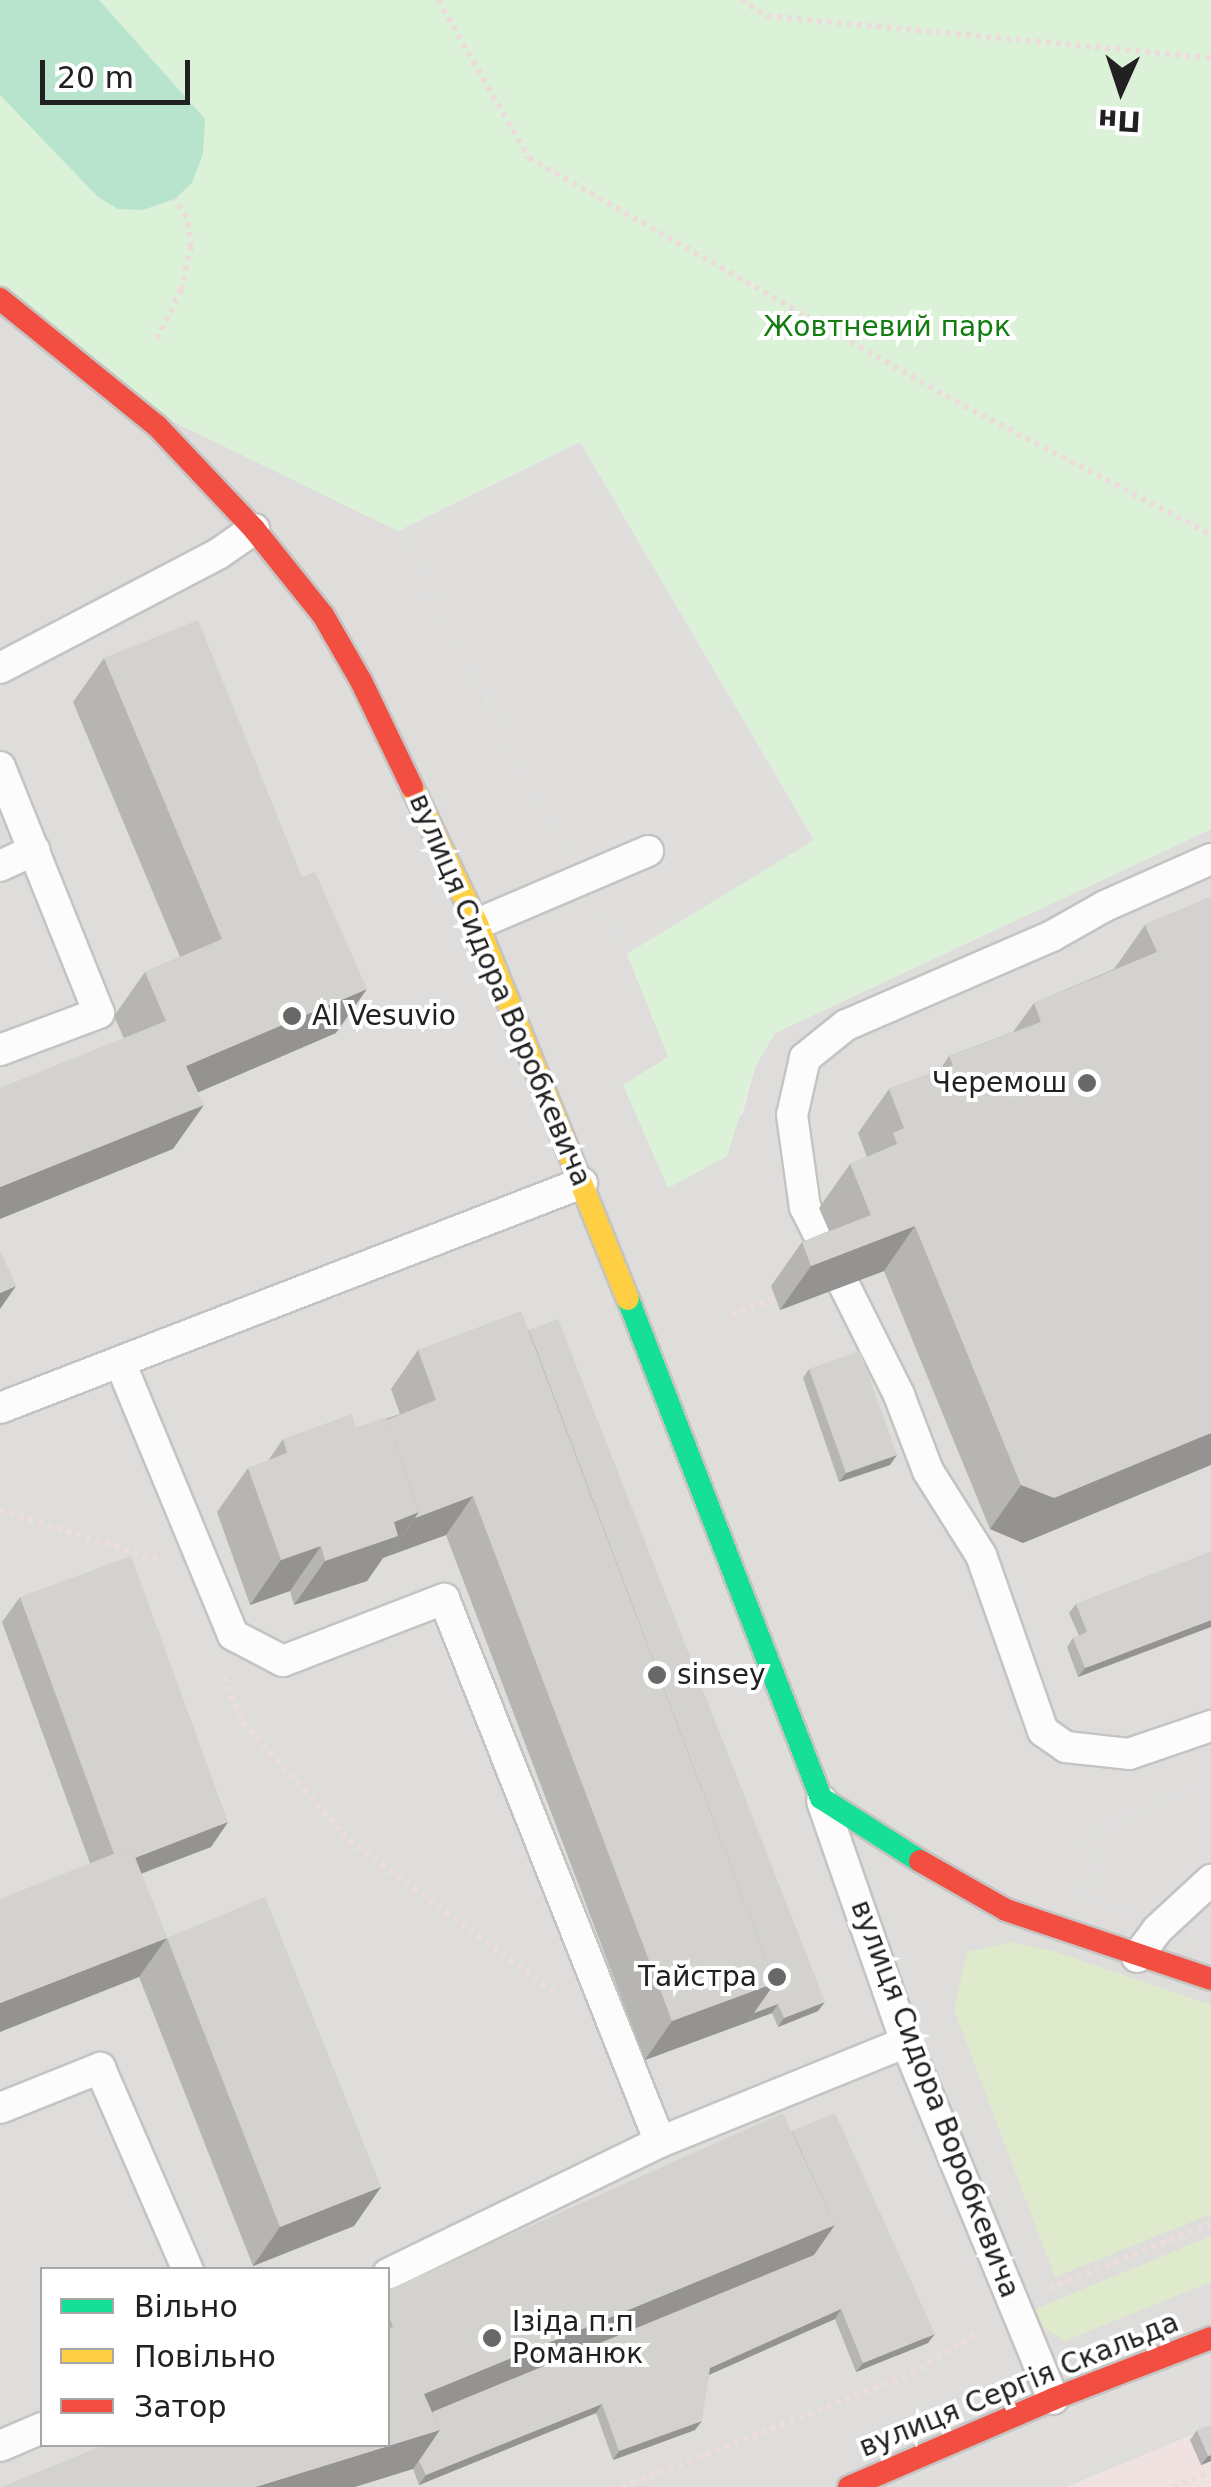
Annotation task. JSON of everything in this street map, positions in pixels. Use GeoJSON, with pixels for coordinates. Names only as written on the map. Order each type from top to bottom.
{"type":"FeatureCollection","features":[{"type":"Feature","properties":{"kind":"street","name":"вулиця Сидора Воробкевича"},"geometry":{"type":"LineString","coordinates":[[0,299],[157,426],[254,529],[323,615],[361,681],[477,924],[821,1798]]}},
{"type":"Feature","properties":{"kind":"street"},"geometry":{"type":"LineString","coordinates":[[821,1798],[952,1881],[1006,1910],[1136,1957],[1211,1979]]}},
{"type":"Feature","properties":{"kind":"street","name":"вулиця Сергія Скальда"},"geometry":{"type":"LineString","coordinates":[[849,2487],[1053,2399],[1211,2338]]}},
{"type":"Feature","properties":{"kind":"lane"},"geometry":{"type":"LineString","coordinates":[[0,668],[218,554],[254,529]]}},
{"type":"Feature","properties":{"kind":"lane"},"geometry":{"type":"LineString","coordinates":[[0,766],[99,1013],[0,1050]]}},
{"type":"Feature","properties":{"kind":"lane"},"geometry":{"type":"LineString","coordinates":[[0,866],[34,850]]}},
{"type":"Feature","properties":{"kind":"lane"},"geometry":{"type":"LineString","coordinates":[[477,924],[648,852]]}},
{"type":"Feature","properties":{"kind":"lane"},"geometry":{"type":"LineString","coordinates":[[1211,859],[1105,906],[1052,936],[846,1024],[804,1058],[792,1115],[805,1207],[900,1394],[928,1471],[981,1555],[1043,1731],[1066,1747],[1129,1754],[1211,1726]]}},
{"type":"Feature","properties":{"kind":"lane"},"geometry":{"type":"LineString","coordinates":[[0,1408],[582,1184]]}},
{"type":"Feature","properties":{"kind":"lane"},"geometry":{"type":"LineString","coordinates":[[120,1362],[233,1635],[283,1661],[444,1599],[660,2142]]}},
{"type":"Feature","properties":{"kind":"lane","name":"вулиця Сидора Воробкевича"},"geometry":{"type":"LineString","coordinates":[[821,1798],[906,2042],[1053,2399]]}},
{"type":"Feature","properties":{"kind":"lane"},"geometry":{"type":"LineString","coordinates":[[1136,1957],[1157,1930],[1211,1880]]}},
{"type":"Feature","properties":{"kind":"lane"},"geometry":{"type":"LineString","coordinates":[[390,2273],[660,2142],[906,2042]]}},
{"type":"Feature","properties":{"kind":"lane"},"geometry":{"type":"LineString","coordinates":[[0,2108],[100,2068],[187,2267]]}},
{"type":"Feature","properties":{"kind":"lane"},"geometry":{"type":"LineString","coordinates":[[0,2446],[40,2429]]}},
{"type":"Feature","properties":{"kind":"path"},"geometry":{"type":"LineString","coordinates":[[438,0],[529,158],[955,401],[1211,534]]}},
{"type":"Feature","properties":{"kind":"path"},"geometry":{"type":"LineString","coordinates":[[741,0],[767,16],[1211,58]]}},
{"type":"Feature","properties":{"kind":"path"},"geometry":{"type":"LineString","coordinates":[[157,338],[181,290],[191,247],[188,217],[176,200]]}},
{"type":"Feature","properties":{"kind":"path"},"geometry":{"type":"LineString","coordinates":[[731,1314],[776,1298]]}},
{"type":"Feature","properties":{"kind":"path"},"geometry":{"type":"LineString","coordinates":[[0,1510],[174,1564]]}},
{"type":"Feature","properties":{"kind":"path"},"geometry":{"type":"LineString","coordinates":[[220,1670],[243,1722],[349,1840],[570,2004],[614,2027]]}},
{"type":"Feature","properties":{"kind":"path"},"geometry":{"type":"LineString","coordinates":[[622,2487],[912,2374],[968,2342],[1014,2302],[1211,2224]]}},
{"type":"Feature","properties":{"kind":"path"},"geometry":{"type":"LineString","coordinates":[[1173,2487],[1211,2472]]}},
{"type":"Feature","properties":{"kind":"shaded area"},"geometry":{"type":"Polygon","coordinates":[[[0,288],[164,417],[398,531],[580,881],[627,954],[669,1057],[623,1085],[742,1115],[756,1065],[775,1033],[1211,829],[1211,2427],[1067,2487],[0,2487],[0,288]]]}},
{"type":"Feature","properties":{"kind":"shaded area"},"geometry":{"type":"Polygon","coordinates":[[[580,442],[814,840],[627,954],[580,881],[398,531],[580,442]]]}},
{"type":"Feature","properties":{"kind":"shaded area"},"geometry":{"type":"Polygon","coordinates":[[[1211,1779],[1211,1942],[1071,1892],[1101,1878],[1083,1838],[1211,1779]]]}},
{"type":"Feature","properties":{"kind":"shaded area"},"geometry":{"type":"Polygon","coordinates":[[[1211,2338],[1211,2424],[1054,2487],[849,2487],[1211,2338]]]}},
{"type":"Feature","properties":{"kind":"shaded area"},"geometry":{"type":"Polygon","coordinates":[[[1211,2427],[1211,2487],[1067,2487],[1211,2427]]]}},
{"type":"Feature","properties":{"kind":"green space","name":"Жовтневий парк"},"geometry":{"type":"Polygon","coordinates":[[[0,0],[1211,0],[1211,829],[775,1033],[756,1065],[727,1156],[668,1188],[623,1085],[668,1057],[627,954],[814,839],[580,442],[398,531],[164,417],[0,288],[0,0]]]}},
{"type":"Feature","properties":{"kind":"green space"},"geometry":{"type":"Polygon","coordinates":[[[0,0],[99,0],[205,119],[203,154],[192,183],[175,199],[143,210],[118,209],[98,197],[0,95],[0,0]]]}},
{"type":"Feature","properties":{"kind":"green space"},"geometry":{"type":"Polygon","coordinates":[[[1010,1942],[1054,1951],[1211,2005],[1211,2214],[1055,2277],[954,2010],[967,1952],[1010,1942]]]}},
{"type":"Feature","properties":{"kind":"green space"},"geometry":{"type":"Polygon","coordinates":[[[1211,2236],[1211,2282],[1065,2341],[1044,2328],[1035,2309],[1211,2236]]]}},
{"type":"Feature","properties":{"kind":"building"},"geometry":{"type":"Polygon","coordinates":[[[198,620],[302,877],[315,872],[367,989],[186,1066],[204,1105],[0,1187],[0,1088],[166,1021],[145,972],[222,939],[104,658],[198,620]]]}},
{"type":"Feature","properties":{"kind":"building"},"geometry":{"type":"Polygon","coordinates":[[[1211,897],[1211,1433],[1054,1498],[1021,1485],[915,1226],[811,1266],[802,1242],[871,1215],[850,1164],[897,1144],[893,1133],[904,1128],[889,1089],[953,1065],[949,1056],[1041,1022],[1034,1003],[1157,952],[1145,925],[1211,897]]]}},
{"type":"Feature","properties":{"kind":"building"},"geometry":{"type":"Polygon","coordinates":[[[0,1250],[16,1286],[0,1293],[0,1250]]]}},
{"type":"Feature","properties":{"kind":"building"},"geometry":{"type":"Polygon","coordinates":[[[521,1311],[775,1983],[672,2021],[473,1496],[415,1518],[419,1512],[387,1420],[436,1400],[418,1350],[521,1311]]]}},
{"type":"Feature","properties":{"kind":"building"},"geometry":{"type":"Polygon","coordinates":[[[558,1319],[825,2002],[784,2018],[778,2004],[754,2013],[775,1983],[529,1330],[558,1319]]]}},
{"type":"Feature","properties":{"kind":"building"},"geometry":{"type":"Polygon","coordinates":[[[860,1351],[897,1455],[846,1473],[809,1369],[860,1351]]]}},
{"type":"Feature","properties":{"kind":"building"},"geometry":{"type":"Polygon","coordinates":[[[352,1414],[356,1428],[386,1417],[419,1512],[394,1522],[398,1536],[325,1561],[321,1546],[281,1560],[248,1468],[287,1453],[283,1439],[352,1414]]]}},
{"type":"Feature","properties":{"kind":"building"},"geometry":{"type":"Polygon","coordinates":[[[1211,1552],[1211,1620],[1085,1668],[1073,1638],[1087,1632],[1076,1604],[1211,1552]]]}},
{"type":"Feature","properties":{"kind":"building"},"geometry":{"type":"Polygon","coordinates":[[[131,1556],[228,1822],[135,1858],[131,1847],[114,1854],[20,1597],[131,1556]]]}},
{"type":"Feature","properties":{"kind":"building"},"geometry":{"type":"Polygon","coordinates":[[[131,1847],[167,1938],[0,2003],[0,1899],[131,1847]]]}},
{"type":"Feature","properties":{"kind":"building"},"geometry":{"type":"Polygon","coordinates":[[[265,1897],[381,2187],[280,2227],[167,1938],[265,1897]]]}},
{"type":"Feature","properties":{"kind":"building"},"geometry":{"type":"Polygon","coordinates":[[[783,2113],[835,2225],[424,2394],[440,2430],[390,2445],[390,2289],[783,2113]]]}},
{"type":"Feature","properties":{"kind":"building"},"geometry":{"type":"Polygon","coordinates":[[[835,2113],[935,2334],[863,2363],[841,2309],[710,2368],[702,2421],[619,2451],[602,2404],[426,2475],[419,2461],[440,2430],[432,2412],[814,2255],[835,2225],[792,2131],[835,2113]]]}},
{"type":"Feature","properties":{"kind":"building"},"geometry":{"type":"Polygon","coordinates":[[[1211,2425],[1211,2455],[1208,2456],[1197,2430],[1211,2425]]]}},
{"type":"Feature","properties":{"kind":"building"},"geometry":{"type":"Polygon","coordinates":[[[99,2447],[385,2447],[255,2487],[2,2487],[99,2447]]]}},
{"type":"Feature","properties":{"kind":"traffic: fast"},"geometry":{"type":"LineString","coordinates":[[628,1299],[821,1798],[920,1861]]}},
{"type":"Feature","properties":{"kind":"traffic: slow"},"geometry":{"type":"LineString","coordinates":[[412,787],[477,924],[628,1299]]}},
{"type":"Feature","properties":{"kind":"traffic: jam"},"geometry":{"type":"LineString","coordinates":[[0,299],[157,426],[254,529],[323,615],[361,681],[412,787]]}},
{"type":"Feature","properties":{"kind":"traffic: jam"},"geometry":{"type":"LineString","coordinates":[[920,1861],[1006,1910],[1211,1979]]}},
{"type":"Feature","properties":{"kind":"traffic: jam"},"geometry":{"type":"LineString","coordinates":[[849,2487],[1053,2399],[1211,2338]]}},
{"type":"Feature","properties":{"kind":"place","name":"Al Vesuvio"},"geometry":{"type":"Point","coordinates":[292,1016]}},
{"type":"Feature","properties":{"kind":"place","name":"Черемош"},"geometry":{"type":"Point","coordinates":[1087,1083]}},
{"type":"Feature","properties":{"kind":"place","name":"sinsey"},"geometry":{"type":"Point","coordinates":[657,1675]}},
{"type":"Feature","properties":{"kind":"place","name":"Тайстра"},"geometry":{"type":"Point","coordinates":[777,1977]}},
{"type":"Feature","properties":{"kind":"place","name":"Ізіда п.п Романюк"},"geometry":{"type":"Point","coordinates":[492,2338]}}]}
